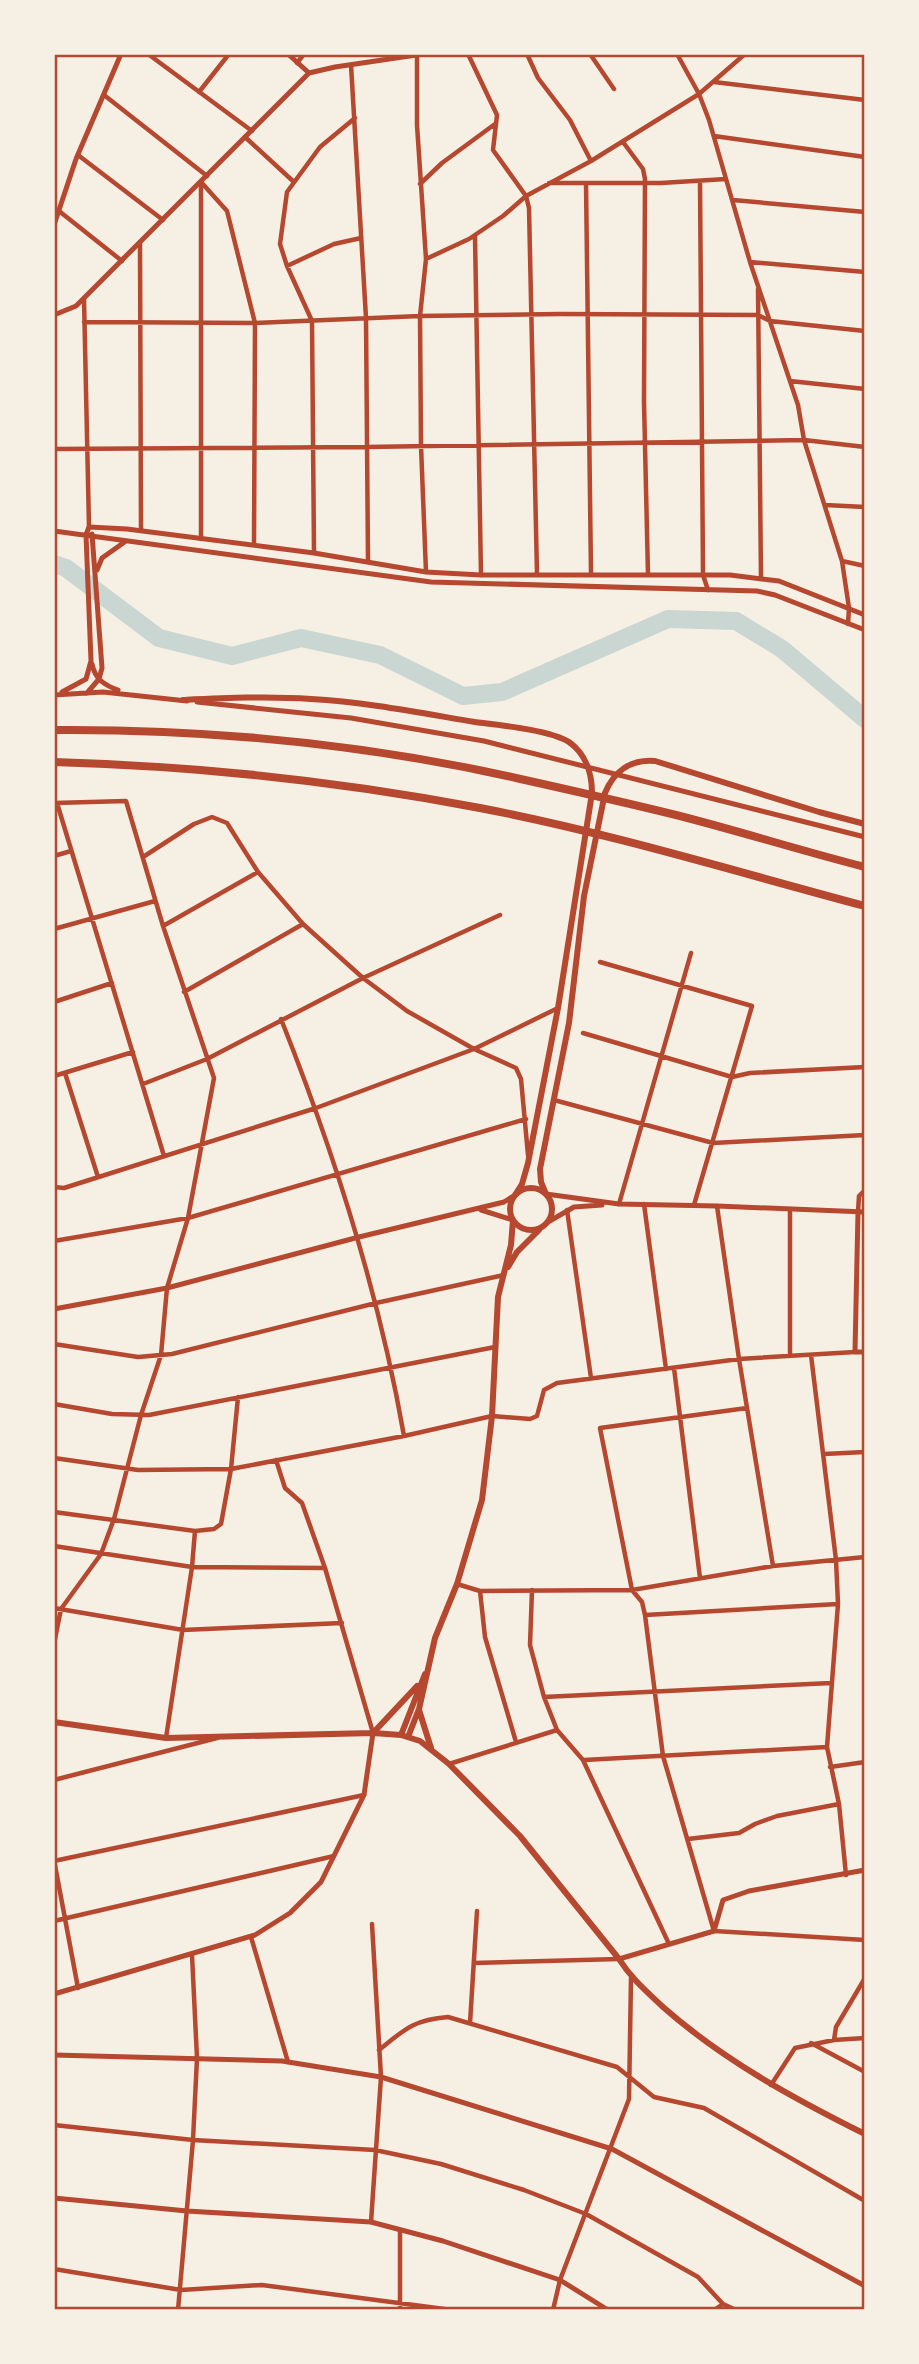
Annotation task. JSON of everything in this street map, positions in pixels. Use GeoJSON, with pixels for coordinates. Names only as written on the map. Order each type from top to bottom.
{"type":"FeatureCollection","features":[{"type":"Feature","properties":{"kind":"highway"},"geometry":{"type":"LineString","coordinates":[[54,730],[255,740],[345,749],[433,762],[676,815],[865,867]]}},
{"type":"Feature","properties":{"kind":"highway"},"geometry":{"type":"LineString","coordinates":[[54,762],[220,770],[324,782],[481,808],[627,841],[865,906]]}},
{"type":"Feature","properties":{"kind":"main road"},"geometry":{"type":"LineString","coordinates":[[183,700],[247,697],[313,699],[503,726],[566,740],[582,756],[591,774],[592,793],[558,1008],[528,1163],[522,1184],[510,1207],[513,1220],[511,1245],[498,1297],[492,1416],[482,1500],[457,1584],[435,1638],[419,1709],[405,1736]]}},
{"type":"Feature","properties":{"kind":"main road"},"geometry":{"type":"LineString","coordinates":[[504,1275],[517,1252],[546,1224],[552,1209],[541,1182],[540,1169],[569,1023],[583,896],[605,793],[612,779],[625,767],[642,760],[655,761],[865,824]]}},
{"type":"Feature","properties":{"kind":"main road"},"geometry":{"type":"LineString","coordinates":[[515,1195],[530,1187],[541,1189],[547,1194]]}},
{"type":"Feature","properties":{"kind":"main road"},"geometry":{"type":"LineString","coordinates":[[513,1220],[527,1230],[546,1224]]}},
{"type":"Feature","properties":{"kind":"main road"},"geometry":{"type":"LineString","coordinates":[[405,1736],[419,1684],[429,1666]]}},
{"type":"Feature","properties":{"kind":"main road"},"geometry":{"type":"LineString","coordinates":[[373,1733],[419,1684]]}},
{"type":"Feature","properties":{"kind":"main road"},"geometry":{"type":"LineString","coordinates":[[419,1709],[432,1748]]}},
{"type":"Feature","properties":{"kind":"main road"},"geometry":{"type":"LineString","coordinates":[[54,1722],[166,1738],[373,1733],[405,1736],[432,1748],[520,1836],[619,1959],[631,1978],[691,2031],[771,2085],[865,2134]]}},
{"type":"Feature","properties":{"kind":"street"},"geometry":{"type":"LineString","coordinates":[[54,225],[78,155],[121,54]]}},
{"type":"Feature","properties":{"kind":"street"},"geometry":{"type":"LineString","coordinates":[[148,54],[252,131]]}},
{"type":"Feature","properties":{"kind":"street"},"geometry":{"type":"LineString","coordinates":[[198,92],[229,54]]}},
{"type":"Feature","properties":{"kind":"street"},"geometry":{"type":"LineString","coordinates":[[288,54],[309,73]]}},
{"type":"Feature","properties":{"kind":"street"},"geometry":{"type":"LineString","coordinates":[[297,63],[304,54]]}},
{"type":"Feature","properties":{"kind":"street"},"geometry":{"type":"LineString","coordinates":[[468,54],[497,115],[493,150],[526,196],[529,208],[537,574]]}},
{"type":"Feature","properties":{"kind":"street"},"geometry":{"type":"LineString","coordinates":[[527,54],[538,78],[570,120],[592,161]]}},
{"type":"Feature","properties":{"kind":"street"},"geometry":{"type":"LineString","coordinates":[[590,54],[614,89]]}},
{"type":"Feature","properties":{"kind":"street"},"geometry":{"type":"LineString","coordinates":[[677,54],[699,94],[714,136],[750,262],[798,405],[804,440],[842,561],[849,608],[848,624]]}},
{"type":"Feature","properties":{"kind":"street"},"geometry":{"type":"LineString","coordinates":[[426,259],[475,235],[526,196],[592,161],[699,94],[745,54]]}},
{"type":"Feature","properties":{"kind":"street"},"geometry":{"type":"LineString","coordinates":[[54,315],[76,306],[309,73],[419,55],[417,125],[426,259],[420,316],[426,572]]}},
{"type":"Feature","properties":{"kind":"street"},"geometry":{"type":"LineString","coordinates":[[351,65],[366,318],[369,563]]}},
{"type":"Feature","properties":{"kind":"street"},"geometry":{"type":"LineString","coordinates":[[713,82],[865,100]]}},
{"type":"Feature","properties":{"kind":"street"},"geometry":{"type":"LineString","coordinates":[[104,94],[207,176]]}},
{"type":"Feature","properties":{"kind":"street"},"geometry":{"type":"LineString","coordinates":[[314,553],[312,321],[280,244],[287,192],[320,146],[355,118]]}},
{"type":"Feature","properties":{"kind":"street"},"geometry":{"type":"LineString","coordinates":[[420,184],[442,163],[496,124]]}},
{"type":"Feature","properties":{"kind":"street"},"geometry":{"type":"LineString","coordinates":[[714,136],[865,157]]}},
{"type":"Feature","properties":{"kind":"street"},"geometry":{"type":"LineString","coordinates":[[245,137],[294,182]]}},
{"type":"Feature","properties":{"kind":"street"},"geometry":{"type":"LineString","coordinates":[[623,142],[643,169],[645,183],[648,575]]}},
{"type":"Feature","properties":{"kind":"street"},"geometry":{"type":"LineString","coordinates":[[78,155],[163,220]]}},
{"type":"Feature","properties":{"kind":"street"},"geometry":{"type":"LineString","coordinates":[[548,183],[645,183],[726,179]]}},
{"type":"Feature","properties":{"kind":"street"},"geometry":{"type":"LineString","coordinates":[[700,181],[703,575],[708,590]]}},
{"type":"Feature","properties":{"kind":"street"},"geometry":{"type":"LineString","coordinates":[[201,182],[201,538]]}},
{"type":"Feature","properties":{"kind":"street"},"geometry":{"type":"LineString","coordinates":[[201,182],[227,211],[255,323],[254,545]]}},
{"type":"Feature","properties":{"kind":"street"},"geometry":{"type":"LineString","coordinates":[[586,183],[591,574]]}},
{"type":"Feature","properties":{"kind":"street"},"geometry":{"type":"LineString","coordinates":[[733,200],[865,212]]}},
{"type":"Feature","properties":{"kind":"street"},"geometry":{"type":"LineString","coordinates":[[59,211],[122,261]]}},
{"type":"Feature","properties":{"kind":"street"},"geometry":{"type":"LineString","coordinates":[[475,235],[481,575]]}},
{"type":"Feature","properties":{"kind":"street"},"geometry":{"type":"LineString","coordinates":[[287,266],[334,244],[362,238]]}},
{"type":"Feature","properties":{"kind":"street"},"geometry":{"type":"LineString","coordinates":[[140,242],[141,531]]}},
{"type":"Feature","properties":{"kind":"street"},"geometry":{"type":"LineString","coordinates":[[750,262],[865,272]]}},
{"type":"Feature","properties":{"kind":"street"},"geometry":{"type":"LineString","coordinates":[[758,285],[761,579]]}},
{"type":"Feature","properties":{"kind":"street"},"geometry":{"type":"LineString","coordinates":[[84,298],[89,527],[86,535],[91,661],[93,672],[102,684],[125,693]]}},
{"type":"Feature","properties":{"kind":"street"},"geometry":{"type":"LineString","coordinates":[[84,322],[255,323],[530,314],[758,315],[770,321],[865,331]]}},
{"type":"Feature","properties":{"kind":"street"},"geometry":{"type":"LineString","coordinates":[[790,381],[865,389]]}},
{"type":"Feature","properties":{"kind":"street"},"geometry":{"type":"LineString","coordinates":[[54,449],[760,440],[804,440],[865,447]]}},
{"type":"Feature","properties":{"kind":"street"},"geometry":{"type":"LineString","coordinates":[[825,505],[865,508]]}},
{"type":"Feature","properties":{"kind":"street"},"geometry":{"type":"LineString","coordinates":[[89,527],[314,553],[426,572],[481,575],[703,575],[779,581],[865,615]]}},
{"type":"Feature","properties":{"kind":"street"},"geometry":{"type":"LineString","coordinates":[[87,693],[99,679],[102,668],[94,536],[89,527]]}},
{"type":"Feature","properties":{"kind":"street"},"geometry":{"type":"LineString","coordinates":[[54,531],[431,582],[757,591],[775,595],[865,630]]}},
{"type":"Feature","properties":{"kind":"street"},"geometry":{"type":"LineString","coordinates":[[97,571],[102,558],[126,541]]}},
{"type":"Feature","properties":{"kind":"street"},"geometry":{"type":"LineString","coordinates":[[842,561],[865,566]]}},
{"type":"Feature","properties":{"kind":"street"},"geometry":{"type":"LineString","coordinates":[[56,694],[86,679],[91,661]]}},
{"type":"Feature","properties":{"kind":"street"},"geometry":{"type":"LineString","coordinates":[[56,694],[125,693],[351,718],[484,741],[865,837]]}},
{"type":"Feature","properties":{"kind":"street"},"geometry":{"type":"LineString","coordinates":[[54,1644],[61,1609],[102,1554],[141,1415],[161,1355],[167,1288],[188,1218],[214,1078],[155,901],[126,801],[56,803],[164,1156]]}},
{"type":"Feature","properties":{"kind":"street"},"geometry":{"type":"LineString","coordinates":[[143,857],[194,824],[212,817],[227,823],[258,872],[303,924],[363,978],[407,1011],[474,1049],[516,1068],[521,1079],[528,1163]]}},
{"type":"Feature","properties":{"kind":"street"},"geometry":{"type":"LineString","coordinates":[[54,856],[71,851]]}},
{"type":"Feature","properties":{"kind":"street"},"geometry":{"type":"LineString","coordinates":[[163,926],[258,872]]}},
{"type":"Feature","properties":{"kind":"street"},"geometry":{"type":"LineString","coordinates":[[54,929],[155,901]]}},
{"type":"Feature","properties":{"kind":"street"},"geometry":{"type":"LineString","coordinates":[[143,1084],[207,1059],[363,978],[500,915]]}},
{"type":"Feature","properties":{"kind":"street"},"geometry":{"type":"LineString","coordinates":[[184,992],[303,924]]}},
{"type":"Feature","properties":{"kind":"street"},"geometry":{"type":"LineString","coordinates":[[619,1204],[691,953]]}},
{"type":"Feature","properties":{"kind":"street"},"geometry":{"type":"LineString","coordinates":[[600,962],[752,1006],[694,1205]]}},
{"type":"Feature","properties":{"kind":"street"},"geometry":{"type":"LineString","coordinates":[[54,1002],[112,984]]}},
{"type":"Feature","properties":{"kind":"street"},"geometry":{"type":"LineString","coordinates":[[54,1187],[64,1188],[316,1108],[474,1049],[558,1008]]}},
{"type":"Feature","properties":{"kind":"street"},"geometry":{"type":"LineString","coordinates":[[281,1019],[316,1108],[359,1237],[392,1369],[404,1436]]}},
{"type":"Feature","properties":{"kind":"street"},"geometry":{"type":"LineString","coordinates":[[583,1033],[732,1077],[750,1073],[865,1067]]}},
{"type":"Feature","properties":{"kind":"street"},"geometry":{"type":"LineString","coordinates":[[54,1076],[133,1052]]}},
{"type":"Feature","properties":{"kind":"street"},"geometry":{"type":"LineString","coordinates":[[65,1073],[98,1177]]}},
{"type":"Feature","properties":{"kind":"street"},"geometry":{"type":"LineString","coordinates":[[554,1100],[713,1143],[865,1135]]}},
{"type":"Feature","properties":{"kind":"street"},"geometry":{"type":"LineString","coordinates":[[54,1241],[188,1218],[526,1119]]}},
{"type":"Feature","properties":{"kind":"street"},"geometry":{"type":"LineString","coordinates":[[855,1352],[861,1212],[859,1196],[865,1190]]}},
{"type":"Feature","properties":{"kind":"street"},"geometry":{"type":"LineString","coordinates":[[547,1194],[619,1204]]}},
{"type":"Feature","properties":{"kind":"street"},"geometry":{"type":"LineString","coordinates":[[54,1309],[167,1288],[504,1202],[515,1195]]}},
{"type":"Feature","properties":{"kind":"street"},"geometry":{"type":"LineString","coordinates":[[644,1204],[666,1369]]}},
{"type":"Feature","properties":{"kind":"street"},"geometry":{"type":"LineString","coordinates":[[546,1224],[567,1210],[582,1205],[694,1205],[861,1212]]}},
{"type":"Feature","properties":{"kind":"street"},"geometry":{"type":"LineString","coordinates":[[717,1206],[773,1566]]}},
{"type":"Feature","properties":{"kind":"street"},"geometry":{"type":"LineString","coordinates":[[790,1209],[790,1356]]}},
{"type":"Feature","properties":{"kind":"street"},"geometry":{"type":"LineString","coordinates":[[474,1210],[495,1213],[513,1220]]}},
{"type":"Feature","properties":{"kind":"street"},"geometry":{"type":"LineString","coordinates":[[567,1210],[591,1378]]}},
{"type":"Feature","properties":{"kind":"street"},"geometry":{"type":"LineString","coordinates":[[54,1344],[138,1357],[161,1355],[504,1275]]}},
{"type":"Feature","properties":{"kind":"street"},"geometry":{"type":"LineString","coordinates":[[54,1404],[112,1414],[141,1415],[392,1369],[495,1347]]}},
{"type":"Feature","properties":{"kind":"street"},"geometry":{"type":"LineString","coordinates":[[54,1458],[128,1468],[231,1469],[492,1416],[530,1419],[537,1416],[544,1390],[557,1383],[739,1359],[865,1352]]}},
{"type":"Feature","properties":{"kind":"street"},"geometry":{"type":"LineString","coordinates":[[811,1354],[836,1560],[838,1604],[827,1747],[839,1804],[846,1875]]}},
{"type":"Feature","properties":{"kind":"street"},"geometry":{"type":"LineString","coordinates":[[674,1368],[700,1578]]}},
{"type":"Feature","properties":{"kind":"street"},"geometry":{"type":"LineString","coordinates":[[54,1512],[195,1531],[214,1529],[221,1524],[231,1469],[238,1397]]}},
{"type":"Feature","properties":{"kind":"street"},"geometry":{"type":"LineString","coordinates":[[714,1931],[663,1756],[645,1615],[642,1602],[632,1590],[600,1428],[747,1408]]}},
{"type":"Feature","properties":{"kind":"street"},"geometry":{"type":"LineString","coordinates":[[824,1454],[865,1452]]}},
{"type":"Feature","properties":{"kind":"street"},"geometry":{"type":"LineString","coordinates":[[54,1994],[251,1937],[277,1923],[321,1882],[364,1795],[373,1733],[342,1623],[302,1503],[285,1488],[276,1460]]}},
{"type":"Feature","properties":{"kind":"street"},"geometry":{"type":"LineString","coordinates":[[166,1738],[195,1531]]}},
{"type":"Feature","properties":{"kind":"street"},"geometry":{"type":"LineString","coordinates":[[54,1546],[192,1567],[325,1568]]}},
{"type":"Feature","properties":{"kind":"street"},"geometry":{"type":"LineString","coordinates":[[457,1584],[480,1591],[632,1590],[773,1566],[865,1557]]}},
{"type":"Feature","properties":{"kind":"street"},"geometry":{"type":"LineString","coordinates":[[533,1590],[530,1645],[556,1730],[583,1760],[669,1944]]}},
{"type":"Feature","properties":{"kind":"street"},"geometry":{"type":"LineString","coordinates":[[480,1591],[485,1637],[516,1742]]}},
{"type":"Feature","properties":{"kind":"street"},"geometry":{"type":"LineString","coordinates":[[645,1615],[838,1604]]}},
{"type":"Feature","properties":{"kind":"street"},"geometry":{"type":"LineString","coordinates":[[54,1608],[183,1630],[342,1623]]}},
{"type":"Feature","properties":{"kind":"street"},"geometry":{"type":"LineString","coordinates":[[544,1697],[831,1683]]}},
{"type":"Feature","properties":{"kind":"street"},"geometry":{"type":"LineString","coordinates":[[449,1764],[556,1730]]}},
{"type":"Feature","properties":{"kind":"street"},"geometry":{"type":"LineString","coordinates":[[54,1780],[218,1738]]}},
{"type":"Feature","properties":{"kind":"street"},"geometry":{"type":"LineString","coordinates":[[583,1760],[827,1747]]}},
{"type":"Feature","properties":{"kind":"street"},"geometry":{"type":"LineString","coordinates":[[830,1767],[865,1762]]}},
{"type":"Feature","properties":{"kind":"street"},"geometry":{"type":"LineString","coordinates":[[78,1989],[54,1860],[364,1795]]}},
{"type":"Feature","properties":{"kind":"street"},"geometry":{"type":"LineString","coordinates":[[688,1839],[739,1833],[778,1816],[839,1804]]}},
{"type":"Feature","properties":{"kind":"street"},"geometry":{"type":"LineString","coordinates":[[54,1921],[334,1856]]}},
{"type":"Feature","properties":{"kind":"street"},"geometry":{"type":"LineString","coordinates":[[714,1931],[723,1900],[749,1891],[865,1870]]}},
{"type":"Feature","properties":{"kind":"street"},"geometry":{"type":"LineString","coordinates":[[470,2023],[477,1911]]}},
{"type":"Feature","properties":{"kind":"street"},"geometry":{"type":"LineString","coordinates":[[371,2222],[381,2077],[372,1924]]}},
{"type":"Feature","properties":{"kind":"street"},"geometry":{"type":"LineString","coordinates":[[474,1963],[619,1959],[714,1931],[865,1940]]}},
{"type":"Feature","properties":{"kind":"street"},"geometry":{"type":"LineString","coordinates":[[251,1937],[288,2062]]}},
{"type":"Feature","properties":{"kind":"street"},"geometry":{"type":"LineString","coordinates":[[178,2310],[193,2140],[197,2058],[192,1955]]}},
{"type":"Feature","properties":{"kind":"street"},"geometry":{"type":"LineString","coordinates":[[553,2310],[560,2280],[629,2099],[631,1978]]}},
{"type":"Feature","properties":{"kind":"street"},"geometry":{"type":"LineString","coordinates":[[834,2040],[836,2027],[865,1978]]}},
{"type":"Feature","properties":{"kind":"street"},"geometry":{"type":"LineString","coordinates":[[379,2050],[412,2024],[448,2017],[617,2067],[654,2097],[704,2108],[865,2201]]}},
{"type":"Feature","properties":{"kind":"street"},"geometry":{"type":"LineString","coordinates":[[771,2085],[795,2048],[811,2043],[865,2038]]}},
{"type":"Feature","properties":{"kind":"street"},"geometry":{"type":"LineString","coordinates":[[811,2043],[865,2072]]}},
{"type":"Feature","properties":{"kind":"street"},"geometry":{"type":"LineString","coordinates":[[54,2055],[288,2062],[381,2077],[612,2149],[865,2286]]}},
{"type":"Feature","properties":{"kind":"street"},"geometry":{"type":"LineString","coordinates":[[54,2125],[193,2140],[375,2150],[441,2164],[524,2190],[586,2214],[698,2277],[723,2304],[736,2310]]}},
{"type":"Feature","properties":{"kind":"street"},"geometry":{"type":"LineString","coordinates":[[54,2198],[187,2211],[371,2222],[560,2280],[608,2310]]}},
{"type":"Feature","properties":{"kind":"street"},"geometry":{"type":"LineString","coordinates":[[400,2230],[400,2307]]}},
{"type":"Feature","properties":{"kind":"street"},"geometry":{"type":"LineString","coordinates":[[54,2269],[181,2290],[262,2285],[400,2307],[452,2310]]}},
{"type":"Feature","properties":{"kind":"street"},"geometry":{"type":"LineString","coordinates":[[714,2310],[723,2304]]}},
{"type":"Feature","properties":{"kind":"waterway"},"geometry":{"type":"LineString","coordinates":[[54,564],[66,568],[159,638],[232,656],[301,638],[380,655],[463,696],[502,692],[668,619],[736,621],[782,649],[865,719]]}}]}
